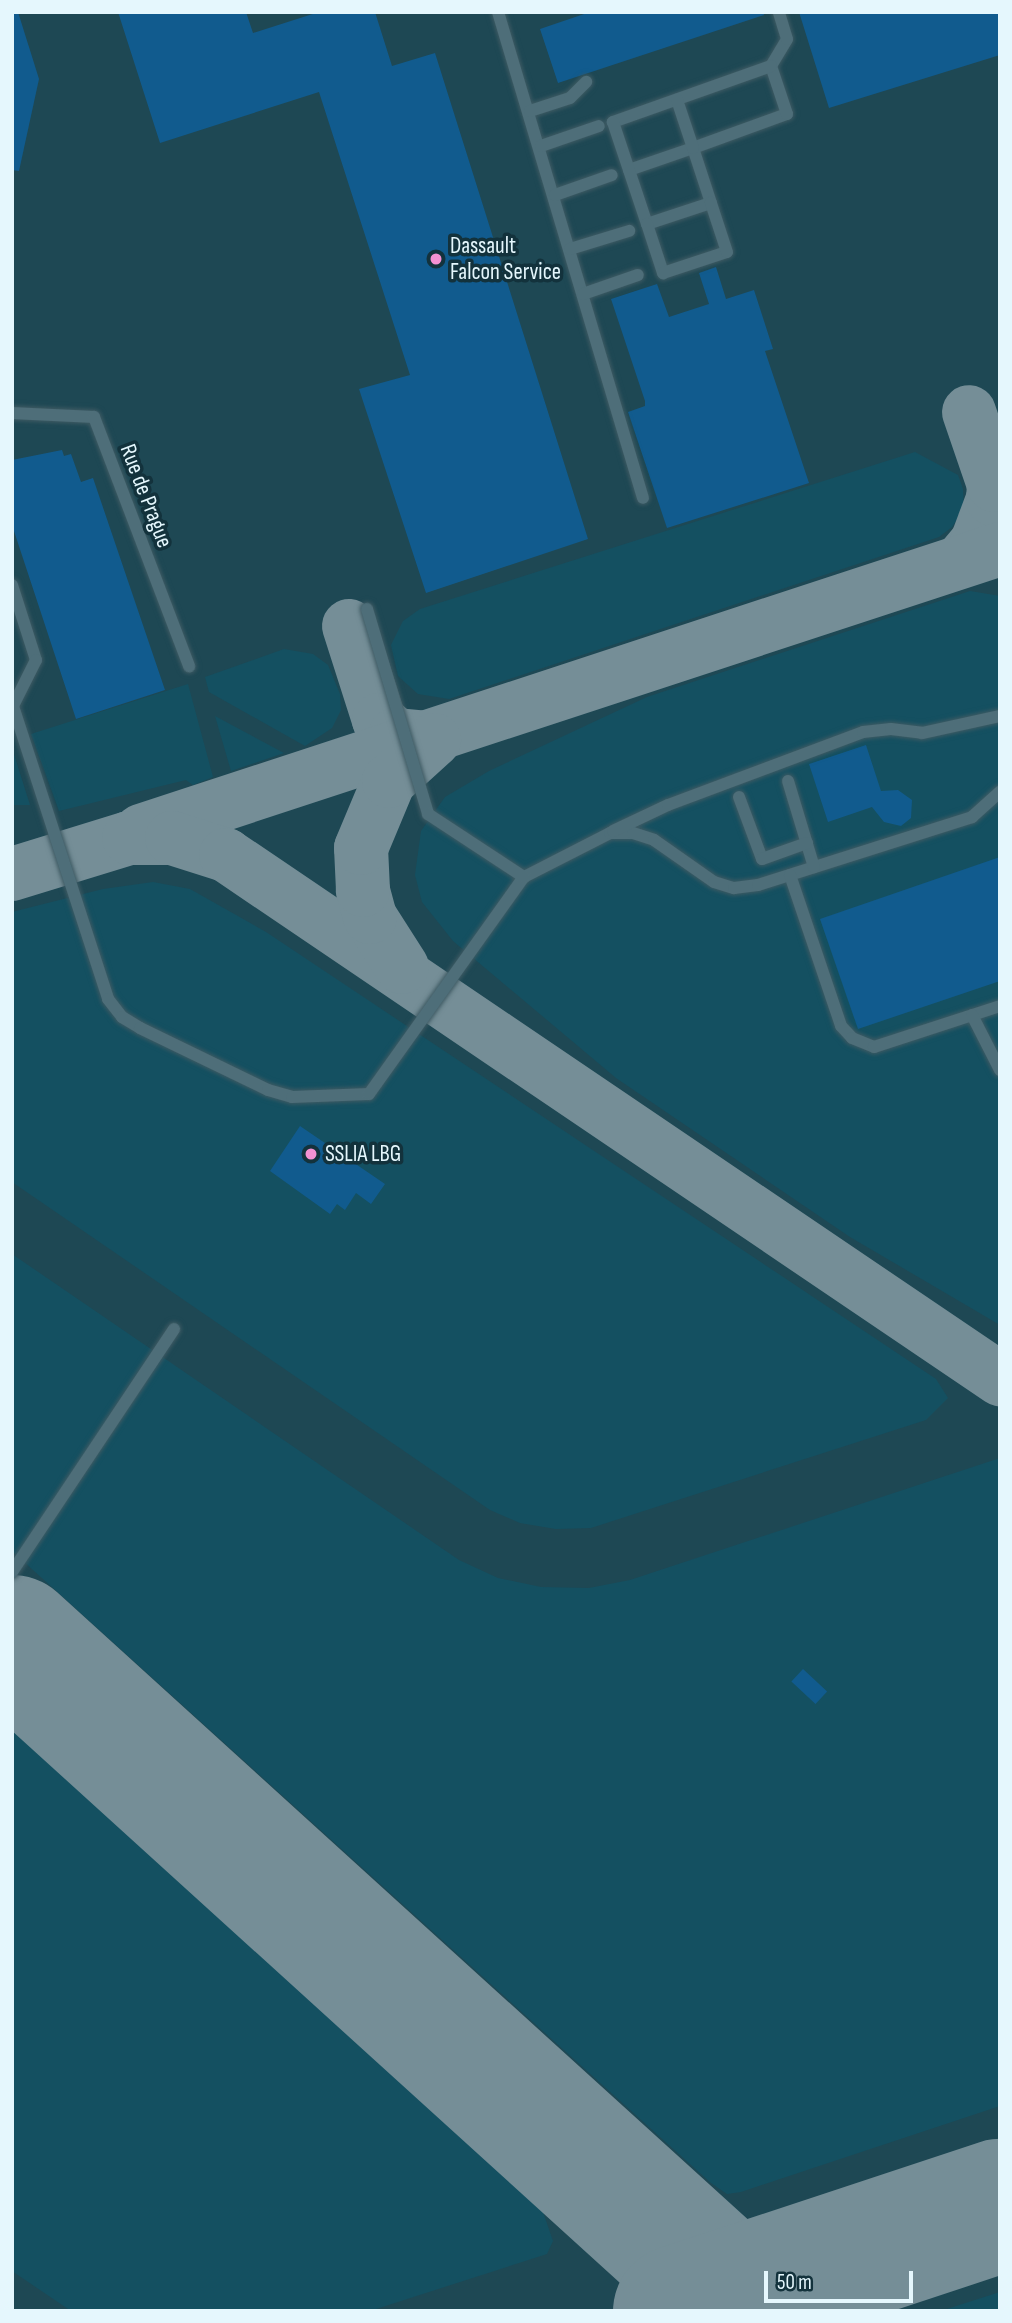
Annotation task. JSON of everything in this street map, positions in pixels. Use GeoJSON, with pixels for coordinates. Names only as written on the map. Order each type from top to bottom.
{"type":"FeatureCollection","features":[{"type":"Feature","properties":{"kind":"lane"},"geometry":{"type":"LineString","coordinates":[[498,12],[541,146],[643,498]]}},
{"type":"Feature","properties":{"kind":"lane"},"geometry":{"type":"LineString","coordinates":[[677,100],[727,252],[663,273],[613,122],[771,66],[786,39],[779,12]]}},
{"type":"Feature","properties":{"kind":"lane"},"geometry":{"type":"LineString","coordinates":[[629,170],[787,114],[771,66]]}},
{"type":"Feature","properties":{"kind":"lane"},"geometry":{"type":"LineString","coordinates":[[530,111],[570,98],[586,82]]}},
{"type":"Feature","properties":{"kind":"lane"},"geometry":{"type":"LineString","coordinates":[[541,146],[599,127]]}},
{"type":"Feature","properties":{"kind":"lane"},"geometry":{"type":"LineString","coordinates":[[555,195],[612,175]]}},
{"type":"Feature","properties":{"kind":"lane"},"geometry":{"type":"LineString","coordinates":[[647,225],[711,203]]}},
{"type":"Feature","properties":{"kind":"lane"},"geometry":{"type":"LineString","coordinates":[[570,249],[629,232]]}},
{"type":"Feature","properties":{"kind":"lane"},"geometry":{"type":"LineString","coordinates":[[583,294],[638,275]]}},
{"type":"Feature","properties":{"kind":"lane","name":"Rue de Prague"},"geometry":{"type":"LineString","coordinates":[[12,413],[94,417],[189,666]]}},
{"type":"Feature","properties":{"kind":"lane"},"geometry":{"type":"LineString","coordinates":[[12,585],[36,660],[13,706],[30,767],[108,999],[122,1017],[140,1028],[268,1090],[292,1097],[369,1094],[524,877],[668,805],[863,732],[891,729],[922,733],[1000,716]]}},
{"type":"Feature","properties":{"kind":"lane"},"geometry":{"type":"LineString","coordinates":[[367,609],[428,814],[524,877]]}},
{"type":"Feature","properties":{"kind":"lane"},"geometry":{"type":"LineString","coordinates":[[788,782],[814,867]]}},
{"type":"Feature","properties":{"kind":"lane"},"geometry":{"type":"LineString","coordinates":[[610,833],[634,833],[654,840],[714,881],[734,888],[790,875],[972,817],[999,795]]}},
{"type":"Feature","properties":{"kind":"lane"},"geometry":{"type":"LineString","coordinates":[[739,797],[762,859],[807,843]]}},
{"type":"Feature","properties":{"kind":"lane"},"geometry":{"type":"LineString","coordinates":[[790,875],[841,1026],[852,1038],[874,1047],[1000,1006]]}},
{"type":"Feature","properties":{"kind":"lane"},"geometry":{"type":"LineString","coordinates":[[972,1015],[1000,1070]]}},
{"type":"Feature","properties":{"kind":"lane"},"geometry":{"type":"LineString","coordinates":[[12,1573],[173,1329]]}},
{"type":"Feature","properties":{"kind":"shaded area"},"geometry":{"type":"Polygon","coordinates":[[[12,12],[1000,12],[1000,2311],[12,2311],[12,12]]]}},
{"type":"Feature","properties":{"kind":"shaded area"},"geometry":{"type":"Polygon","coordinates":[[[915,452],[958,475],[963,489],[964,509],[952,527],[939,537],[449,699],[418,694],[398,676],[391,645],[403,621],[420,609],[915,452]]]}},
{"type":"Feature","properties":{"kind":"shaded area"},"geometry":{"type":"Polygon","coordinates":[[[970,591],[1000,596],[1000,1325],[850,1237],[616,1078],[453,941],[422,902],[415,875],[421,831],[445,797],[489,771],[647,697],[970,591]]]}},
{"type":"Feature","properties":{"kind":"shaded area"},"geometry":{"type":"Polygon","coordinates":[[[284,649],[313,654],[328,665],[340,694],[341,710],[332,728],[305,746],[209,692],[205,677],[284,649]]]}},
{"type":"Feature","properties":{"kind":"shaded area"},"geometry":{"type":"Polygon","coordinates":[[[188,684],[213,777],[193,785],[186,780],[59,811],[31,734],[188,684]]]}},
{"type":"Feature","properties":{"kind":"shaded area"},"geometry":{"type":"Polygon","coordinates":[[[215,716],[284,753],[231,771],[215,716]]]}},
{"type":"Feature","properties":{"kind":"shaded area"},"geometry":{"type":"Polygon","coordinates":[[[12,748],[30,805],[12,805],[12,748]]]}},
{"type":"Feature","properties":{"kind":"shaded area"},"geometry":{"type":"Polygon","coordinates":[[[153,882],[190,889],[266,932],[936,1379],[948,1398],[926,1420],[591,1528],[556,1529],[520,1523],[490,1510],[12,1182],[12,912],[103,889],[153,882]]]}},
{"type":"Feature","properties":{"kind":"shaded area"},"geometry":{"type":"Polygon","coordinates":[[[12,1254],[459,1560],[498,1578],[541,1587],[589,1588],[630,1580],[1000,1458],[1000,2106],[741,2192],[727,2194],[711,2183],[12,1551],[12,1254]]]}},
{"type":"Feature","properties":{"kind":"shaded area"},"geometry":{"type":"Polygon","coordinates":[[[12,1730],[543,2212],[553,2241],[547,2254],[370,2311],[71,2311],[12,2271],[12,1730]]]}},
{"type":"Feature","properties":{"kind":"shaded area"},"geometry":{"type":"Polygon","coordinates":[[[1000,2292],[1000,2311],[941,2311],[953,2307],[1000,2292]]]}},
{"type":"Feature","properties":{"kind":"building"},"geometry":{"type":"Polygon","coordinates":[[[12,12],[18,12],[39,79],[19,171],[12,170],[12,12]]]}},
{"type":"Feature","properties":{"kind":"building","name":"Dassault Falcon Service"},"geometry":{"type":"Polygon","coordinates":[[[118,12],[246,12],[253,33],[319,12],[375,12],[392,66],[435,53],[588,539],[426,593],[359,389],[410,375],[319,92],[160,143],[118,12]]]}},
{"type":"Feature","properties":{"kind":"building"},"geometry":{"type":"Polygon","coordinates":[[[590,12],[763,12],[764,15],[558,83],[540,29],[590,12]]]}},
{"type":"Feature","properties":{"kind":"building"},"geometry":{"type":"Polygon","coordinates":[[[799,12],[1000,12],[1000,55],[829,108],[799,12]]]}},
{"type":"Feature","properties":{"kind":"building"},"geometry":{"type":"Polygon","coordinates":[[[716,267],[726,299],[754,290],[773,349],[765,351],[809,483],[667,528],[628,412],[645,406],[645,401],[611,299],[657,284],[669,317],[709,304],[699,273],[716,267]]]}},
{"type":"Feature","properties":{"kind":"building"},"geometry":{"type":"Polygon","coordinates":[[[62,450],[64,456],[71,454],[81,482],[93,478],[165,690],[76,719],[12,525],[12,460],[62,450]]]}},
{"type":"Feature","properties":{"kind":"building"},"geometry":{"type":"Polygon","coordinates":[[[866,745],[881,791],[898,790],[912,800],[911,818],[901,826],[884,822],[872,807],[828,822],[809,764],[866,745]]]}},
{"type":"Feature","properties":{"kind":"building"},"geometry":{"type":"Polygon","coordinates":[[[1000,857],[1000,981],[858,1029],[820,919],[1000,857]]]}},
{"type":"Feature","properties":{"kind":"building","name":"SSLIA LBG"},"geometry":{"type":"Polygon","coordinates":[[[300,1126],[385,1184],[371,1204],[356,1193],[345,1210],[337,1204],[330,1214],[270,1171],[300,1126]]]}},
{"type":"Feature","properties":{"kind":"building"},"geometry":{"type":"Polygon","coordinates":[[[803,1669],[827,1692],[816,1704],[791,1681],[803,1669]]]}},
{"type":"Feature","properties":{"kind":"taxiway"},"geometry":{"type":"LineString","coordinates":[[961,561],[977,542],[993,499],[994,485],[969,412]]}},
{"type":"Feature","properties":{"kind":"taxiway"},"geometry":{"type":"LineString","coordinates":[[141,831],[1000,549]]}},
{"type":"Feature","properties":{"kind":"taxiway"},"geometry":{"type":"LineString","coordinates":[[349,626],[379,720],[395,735],[427,738]]}},
{"type":"Feature","properties":{"kind":"taxiway"},"geometry":{"type":"LineString","coordinates":[[402,967],[370,917],[363,890],[361,848],[389,781],[434,740]]}},
{"type":"Feature","properties":{"kind":"taxiway"},"geometry":{"type":"LineString","coordinates":[[12,874],[129,838],[172,838],[226,855],[1000,1379]]}},
{"type":"Feature","properties":{"kind":"runway"},"geometry":{"type":"LineString","coordinates":[[12,1641],[750,2311]]}},
{"type":"Feature","properties":{"kind":"runway"},"geometry":{"type":"LineString","coordinates":[[679,2311],[1000,2205]]}},
{"type":"Feature","properties":{"kind":"place","name":"Dassault Falcon Service"},"geometry":{"type":"Point","coordinates":[436,259]}},
{"type":"Feature","properties":{"kind":"place","name":"SSLIA LBG"},"geometry":{"type":"Point","coordinates":[311,1154]}}]}
